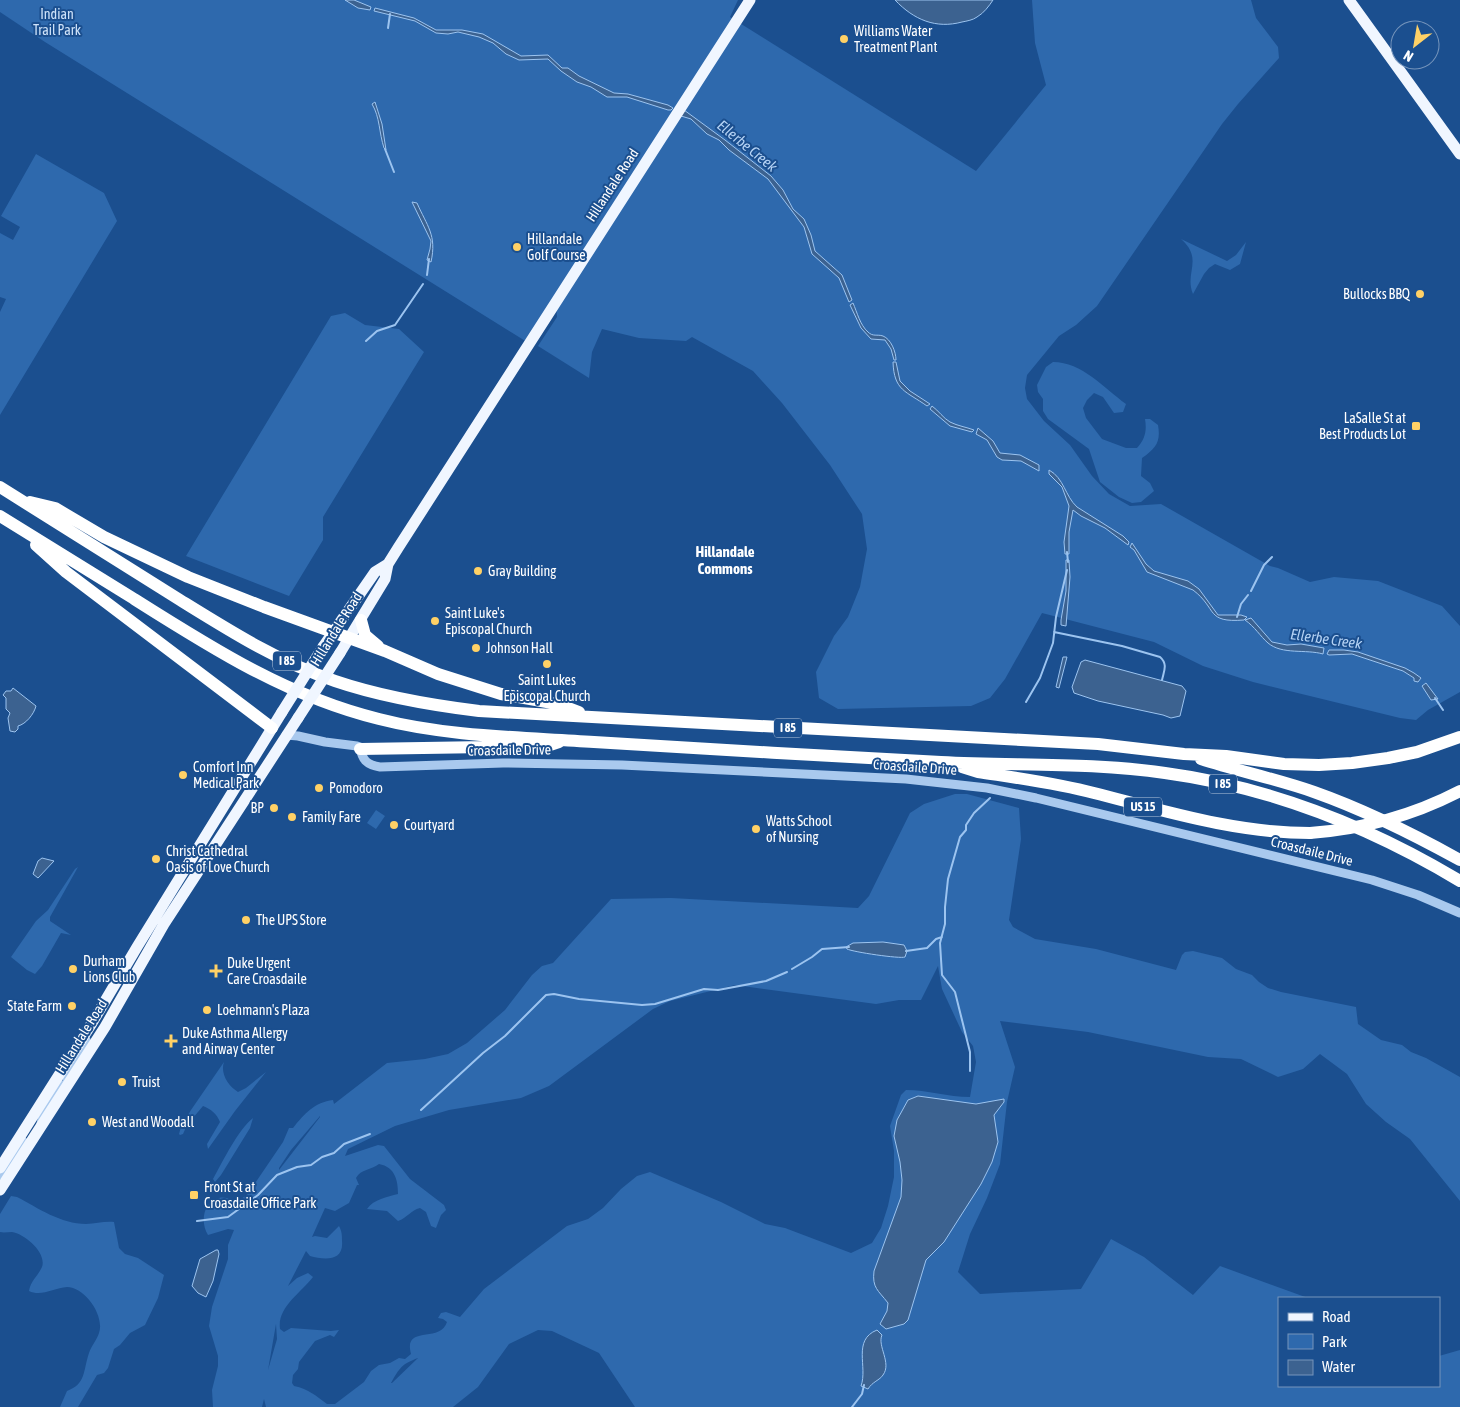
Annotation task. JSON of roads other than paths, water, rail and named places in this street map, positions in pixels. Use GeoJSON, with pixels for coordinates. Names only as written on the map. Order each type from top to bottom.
{"type":"FeatureCollection","features":[{"type":"Feature","properties":{"kind":"highway","name":"I 85"},"geometry":{"type":"LineString","coordinates":[[0,487],[239,636],[274,655],[316,674],[367,691],[427,704],[479,710],[1098,744],[1184,754],[1284,782],[1337,801],[1407,832],[1460,860]]}},
{"type":"Feature","properties":{"kind":"highway"},"geometry":{"type":"LineString","coordinates":[[20,500],[55,508],[104,537],[197,580],[264,607],[334,631],[459,682],[517,698],[558,704],[593,717]]}},
{"type":"Feature","properties":{"kind":"highway","name":"I 85"},"geometry":{"type":"LineString","coordinates":[[4,518],[204,643],[254,672],[302,694],[356,713],[409,726],[457,732],[566,740],[947,762],[1102,767],[1162,772],[1212,781],[1268,796],[1333,818],[1400,847],[1460,881]]}},
{"type":"Feature","properties":{"kind":"highway"},"geometry":{"type":"LineString","coordinates":[[4,518],[66,572],[272,728]]}},
{"type":"Feature","properties":{"kind":"highway"},"geometry":{"type":"LineString","coordinates":[[361,620],[367,637],[385,651]]}},
{"type":"Feature","properties":{"kind":"highway"},"geometry":{"type":"LineString","coordinates":[[1184,754],[1226,756],[1284,764],[1338,764],[1418,752],[1460,737]]}},
{"type":"Feature","properties":{"kind":"highway"},"geometry":{"type":"LineString","coordinates":[[360,749],[538,749],[566,740]]}},
{"type":"Feature","properties":{"kind":"highway","name":"US 15"},"geometry":{"type":"LineString","coordinates":[[947,762],[978,772],[1092,792],[1218,824],[1270,832],[1310,833],[1336,831],[1379,823],[1426,808],[1460,792]]}},
{"type":"Feature","properties":{"kind":"main road","name":"Hillandale Road"},"geometry":{"type":"LineString","coordinates":[[0,1190],[105,1027],[164,924],[361,620],[384,579],[388,564],[750,0]]}},
{"type":"Feature","properties":{"kind":"main road"},"geometry":{"type":"LineString","coordinates":[[1348,0],[1460,154]]}},
{"type":"Feature","properties":{"kind":"main road","name":"Hillandale Road"},"geometry":{"type":"LineString","coordinates":[[0,1168],[92,1024],[137,947],[323,647],[375,572],[388,564]]}},
{"type":"Feature","properties":{"kind":"street"},"geometry":{"type":"LineString","coordinates":[[272,728],[304,743],[340,749],[360,749]]}},
{"type":"Feature","properties":{"kind":"street","name":"Croasdaile Drive"},"geometry":{"type":"LineString","coordinates":[[360,749],[361,756],[367,763],[380,767],[574,763],[906,779],[987,788],[1045,800],[1372,880],[1418,895],[1460,914]]}},
{"type":"Feature","properties":{"kind":"street"},"geometry":{"type":"LineString","coordinates":[[67,1086],[67,1075],[80,1054],[92,1024]]}},
{"type":"Feature","properties":{"kind":"street"},"geometry":{"type":"LineString","coordinates":[[41,1126],[44,1110],[59,1084],[56,1079]]}},
{"type":"Feature","properties":{"kind":"street"},"geometry":{"type":"LineString","coordinates":[[7,1180],[4,1177],[4,1172],[23,1141],[29,1121]]}},
{"type":"Feature","properties":{"kind":"water"},"geometry":{"type":"Polygon","coordinates":[[[345,0],[354,0],[371,7],[370,10],[358,8],[345,0]]]}},
{"type":"Feature","properties":{"kind":"water"},"geometry":{"type":"Polygon","coordinates":[[[895,0],[993,0],[974,19],[943,24],[918,18],[895,0]]]}},
{"type":"Feature","properties":{"kind":"water"},"geometry":{"type":"Polygon","coordinates":[[[375,8],[414,18],[436,30],[462,30],[483,34],[521,56],[548,55],[562,68],[568,68],[579,76],[614,93],[628,94],[673,108],[668,110],[627,97],[607,97],[591,87],[577,82],[548,59],[519,60],[506,54],[493,43],[479,37],[458,32],[448,34],[436,33],[415,21],[374,11],[375,8]]]}},
{"type":"Feature","properties":{"kind":"water"},"geometry":{"type":"Polygon","coordinates":[[[375,102],[382,124],[386,150],[382,142],[377,114],[372,104],[375,102]]]}},
{"type":"Feature","properties":{"kind":"water"},"geometry":{"type":"Polygon","coordinates":[[[684,110],[771,176],[783,190],[793,209],[804,219],[815,251],[842,275],[852,300],[849,302],[839,278],[812,254],[804,227],[768,179],[729,150],[719,140],[707,134],[691,119],[681,116],[684,110]]]}},
{"type":"Feature","properties":{"kind":"water"},"geometry":{"type":"Polygon","coordinates":[[[412,202],[417,203],[430,231],[433,245],[431,262],[427,260],[431,241],[412,202]]]}},
{"type":"Feature","properties":{"kind":"water"},"geometry":{"type":"Polygon","coordinates":[[[853,303],[865,329],[872,334],[883,336],[891,343],[896,360],[894,360],[891,349],[885,340],[871,339],[861,328],[850,305],[853,303]]]}},
{"type":"Feature","properties":{"kind":"water"},"geometry":{"type":"Polygon","coordinates":[[[893,362],[896,362],[900,381],[910,391],[930,404],[927,406],[902,389],[896,379],[893,362]]]}},
{"type":"Feature","properties":{"kind":"water"},"geometry":{"type":"Polygon","coordinates":[[[932,406],[950,422],[974,430],[972,432],[950,426],[930,409],[932,406]]]}},
{"type":"Feature","properties":{"kind":"water"},"geometry":{"type":"Polygon","coordinates":[[[978,428],[993,441],[1000,453],[1020,455],[1039,465],[1039,471],[1021,461],[1002,460],[997,457],[987,440],[976,434],[978,428]]]}},
{"type":"Feature","properties":{"kind":"water"},"geometry":{"type":"Polygon","coordinates":[[[1049,470],[1058,478],[1077,507],[1123,536],[1129,542],[1128,545],[1105,528],[1073,510],[1069,532],[1069,554],[1065,554],[1064,542],[1069,506],[1062,487],[1049,474],[1049,470]]]}},
{"type":"Feature","properties":{"kind":"water"},"geometry":{"type":"Polygon","coordinates":[[[1132,543],[1146,564],[1154,571],[1188,581],[1199,589],[1218,615],[1241,615],[1247,617],[1244,620],[1232,620],[1217,617],[1193,590],[1147,572],[1134,550],[1130,547],[1132,543]]]}},
{"type":"Feature","properties":{"kind":"water"},"geometry":{"type":"Polygon","coordinates":[[[1066,560],[1069,560],[1070,577],[1066,626],[1061,625],[1061,620],[1066,591],[1066,560]]]}},
{"type":"Feature","properties":{"kind":"water"},"geometry":{"type":"Polygon","coordinates":[[[1251,618],[1272,642],[1324,648],[1323,654],[1274,647],[1245,620],[1251,618]]]}},
{"type":"Feature","properties":{"kind":"water"},"geometry":{"type":"Polygon","coordinates":[[[1329,650],[1358,652],[1405,668],[1421,678],[1418,682],[1414,681],[1414,678],[1403,671],[1352,654],[1329,655],[1327,654],[1329,650]]]}},
{"type":"Feature","properties":{"kind":"water"},"geometry":{"type":"Polygon","coordinates":[[[1063,657],[1067,657],[1059,688],[1056,687],[1063,657]]]}},
{"type":"Feature","properties":{"kind":"water"},"geometry":{"type":"Polygon","coordinates":[[[1085,660],[1182,686],[1186,691],[1180,716],[1171,718],[1098,701],[1074,693],[1072,687],[1081,662],[1085,660]]]}},
{"type":"Feature","properties":{"kind":"water"},"geometry":{"type":"Polygon","coordinates":[[[1426,683],[1438,699],[1431,700],[1422,686],[1426,683]]]}},
{"type":"Feature","properties":{"kind":"water"},"geometry":{"type":"Polygon","coordinates":[[[13,688],[36,706],[29,718],[18,726],[15,732],[10,731],[8,718],[10,713],[6,709],[6,698],[3,695],[6,691],[11,691],[13,688]]]}},
{"type":"Feature","properties":{"kind":"water"},"geometry":{"type":"Polygon","coordinates":[[[42,858],[54,861],[38,878],[33,874],[38,861],[42,858]]]}},
{"type":"Feature","properties":{"kind":"water"},"geometry":{"type":"Polygon","coordinates":[[[883,942],[904,945],[907,951],[905,957],[867,953],[847,949],[846,947],[853,943],[883,942]]]}},
{"type":"Feature","properties":{"kind":"water"},"geometry":{"type":"Polygon","coordinates":[[[918,1096],[976,1104],[1004,1099],[1004,1102],[994,1115],[998,1142],[992,1162],[981,1184],[944,1242],[926,1260],[908,1320],[904,1324],[886,1329],[880,1324],[887,1311],[888,1303],[875,1285],[874,1271],[901,1197],[900,1162],[894,1136],[897,1120],[908,1100],[918,1096]]]}},
{"type":"Feature","properties":{"kind":"water"},"geometry":{"type":"Polygon","coordinates":[[[218,1250],[219,1254],[213,1281],[206,1297],[198,1293],[192,1286],[200,1259],[218,1250]]]}},
{"type":"Feature","properties":{"kind":"water"},"geometry":{"type":"Polygon","coordinates":[[[877,1330],[882,1335],[881,1344],[886,1365],[882,1377],[868,1389],[861,1386],[863,1379],[863,1347],[869,1334],[877,1330]]]}},
{"type":"Feature","properties":{"kind":"waterway"},"geometry":{"type":"LineString","coordinates":[[388,28],[390,14]]}},
{"type":"Feature","properties":{"kind":"waterway"},"geometry":{"type":"LineString","coordinates":[[385,149],[394,172]]}},
{"type":"Feature","properties":{"kind":"waterway"},"geometry":{"type":"LineString","coordinates":[[427,275],[429,259]]}},
{"type":"Feature","properties":{"kind":"waterway"},"geometry":{"type":"LineString","coordinates":[[366,341],[377,331],[395,325],[423,284]]}},
{"type":"Feature","properties":{"kind":"waterway"},"geometry":{"type":"LineString","coordinates":[[1067,552],[1068,562]]}},
{"type":"Feature","properties":{"kind":"waterway"},"geometry":{"type":"LineString","coordinates":[[1251,591],[1264,565],[1272,557]]}},
{"type":"Feature","properties":{"kind":"waterway"},"geometry":{"type":"LineString","coordinates":[[1026,702],[1040,678],[1053,643],[1056,617],[1067,570]]}},
{"type":"Feature","properties":{"kind":"waterway"},"geometry":{"type":"LineString","coordinates":[[1237,617],[1241,604],[1248,595]]}},
{"type":"Feature","properties":{"kind":"waterway"},"geometry":{"type":"LineString","coordinates":[[1054,632],[1122,646],[1160,657],[1165,665],[1162,680]]}},
{"type":"Feature","properties":{"kind":"waterway","name":"Ellerbe Creek"},"geometry":{"type":"LineString","coordinates":[[1435,698],[1443,710]]}},
{"type":"Feature","properties":{"kind":"waterway"},"geometry":{"type":"LineString","coordinates":[[970,1071],[970,1052],[955,992],[942,975],[940,943],[945,924],[948,879],[960,837],[966,830],[966,825],[974,813],[990,798]]}},
{"type":"Feature","properties":{"kind":"waterway"},"geometry":{"type":"LineString","coordinates":[[906,951],[927,948],[936,939],[942,937]]}},
{"type":"Feature","properties":{"kind":"waterway"},"geometry":{"type":"LineString","coordinates":[[792,969],[822,949],[849,947]]}},
{"type":"Feature","properties":{"kind":"waterway"},"geometry":{"type":"LineString","coordinates":[[421,1110],[483,1053],[505,1036],[546,995],[554,994],[579,999],[642,1005],[655,1004],[704,989],[718,990],[766,981],[787,972]]}},
{"type":"Feature","properties":{"kind":"waterway"},"geometry":{"type":"LineString","coordinates":[[197,1221],[228,1217],[258,1195],[277,1175],[297,1167],[311,1165],[322,1157],[334,1153],[344,1144],[370,1134]]}},
{"type":"Feature","properties":{"kind":"waterway"},"geometry":{"type":"LineString","coordinates":[[852,1407],[862,1394],[864,1385]]}},
{"type":"Feature","properties":{"kind":"place","name":"Williams Water Treatment Plant"},"geometry":{"type":"Point","coordinates":[844,39]}},
{"type":"Feature","properties":{"kind":"place","name":"Hillandale Golf Course"},"geometry":{"type":"Point","coordinates":[517,247]}},
{"type":"Feature","properties":{"kind":"place","name":"Bullocks BBQ"},"geometry":{"type":"Point","coordinates":[1420,294]}},
{"type":"Feature","properties":{"kind":"place","name":"LaSalle St at Best Products Lot"},"geometry":{"type":"Point","coordinates":[1416,426]}},
{"type":"Feature","properties":{"kind":"place","name":"Gray Building"},"geometry":{"type":"Point","coordinates":[478,571]}},
{"type":"Feature","properties":{"kind":"place","name":"Saint Luke's Episcopal Church"},"geometry":{"type":"Point","coordinates":[435,621]}},
{"type":"Feature","properties":{"kind":"place","name":"Johnson Hall"},"geometry":{"type":"Point","coordinates":[476,648]}},
{"type":"Feature","properties":{"kind":"place","name":"Saint Lukes Episcopal Church"},"geometry":{"type":"Point","coordinates":[547,664]}},
{"type":"Feature","properties":{"kind":"place","name":"Comfort Inn Medical Park"},"geometry":{"type":"Point","coordinates":[183,775]}},
{"type":"Feature","properties":{"kind":"place","name":"Pomodoro"},"geometry":{"type":"Point","coordinates":[319,788]}},
{"type":"Feature","properties":{"kind":"place","name":"BP"},"geometry":{"type":"Point","coordinates":[274,808]}},
{"type":"Feature","properties":{"kind":"place","name":"Family Fare"},"geometry":{"type":"Point","coordinates":[292,817]}},
{"type":"Feature","properties":{"kind":"place","name":"Courtyard"},"geometry":{"type":"Point","coordinates":[394,825]}},
{"type":"Feature","properties":{"kind":"place","name":"Watts School of Nursing"},"geometry":{"type":"Point","coordinates":[756,829]}},
{"type":"Feature","properties":{"kind":"place","name":"Christ Cathedral Oasis of Love Church"},"geometry":{"type":"Point","coordinates":[156,859]}},
{"type":"Feature","properties":{"kind":"place","name":"The UPS Store"},"geometry":{"type":"Point","coordinates":[246,920]}},
{"type":"Feature","properties":{"kind":"place","name":"Durham Lions Club"},"geometry":{"type":"Point","coordinates":[73,969]}},
{"type":"Feature","properties":{"kind":"place","name":"Duke Urgent Care Croasdaile"},"geometry":{"type":"Point","coordinates":[216,971]}},
{"type":"Feature","properties":{"kind":"place","name":"State Farm"},"geometry":{"type":"Point","coordinates":[72,1006]}},
{"type":"Feature","properties":{"kind":"place","name":"Loehmann's Plaza"},"geometry":{"type":"Point","coordinates":[207,1010]}},
{"type":"Feature","properties":{"kind":"place","name":"Duke Asthma Allergy and Airway Center"},"geometry":{"type":"Point","coordinates":[171,1041]}},
{"type":"Feature","properties":{"kind":"place","name":"Truist"},"geometry":{"type":"Point","coordinates":[122,1082]}},
{"type":"Feature","properties":{"kind":"place","name":"West and Woodall"},"geometry":{"type":"Point","coordinates":[92,1122]}},
{"type":"Feature","properties":{"kind":"place","name":"Front St at Croasdaile Office Park"},"geometry":{"type":"Point","coordinates":[194,1195]}},
{"type":"Feature","properties":{"kind":"district","name":"Hillandale Commons"},"geometry":{"type":"Point","coordinates":[725,560]}},
{"type":"Feature","properties":{"kind":"park label","name":"Indian Trail Park"},"geometry":{"type":"Point","coordinates":[57,22]}}]}
